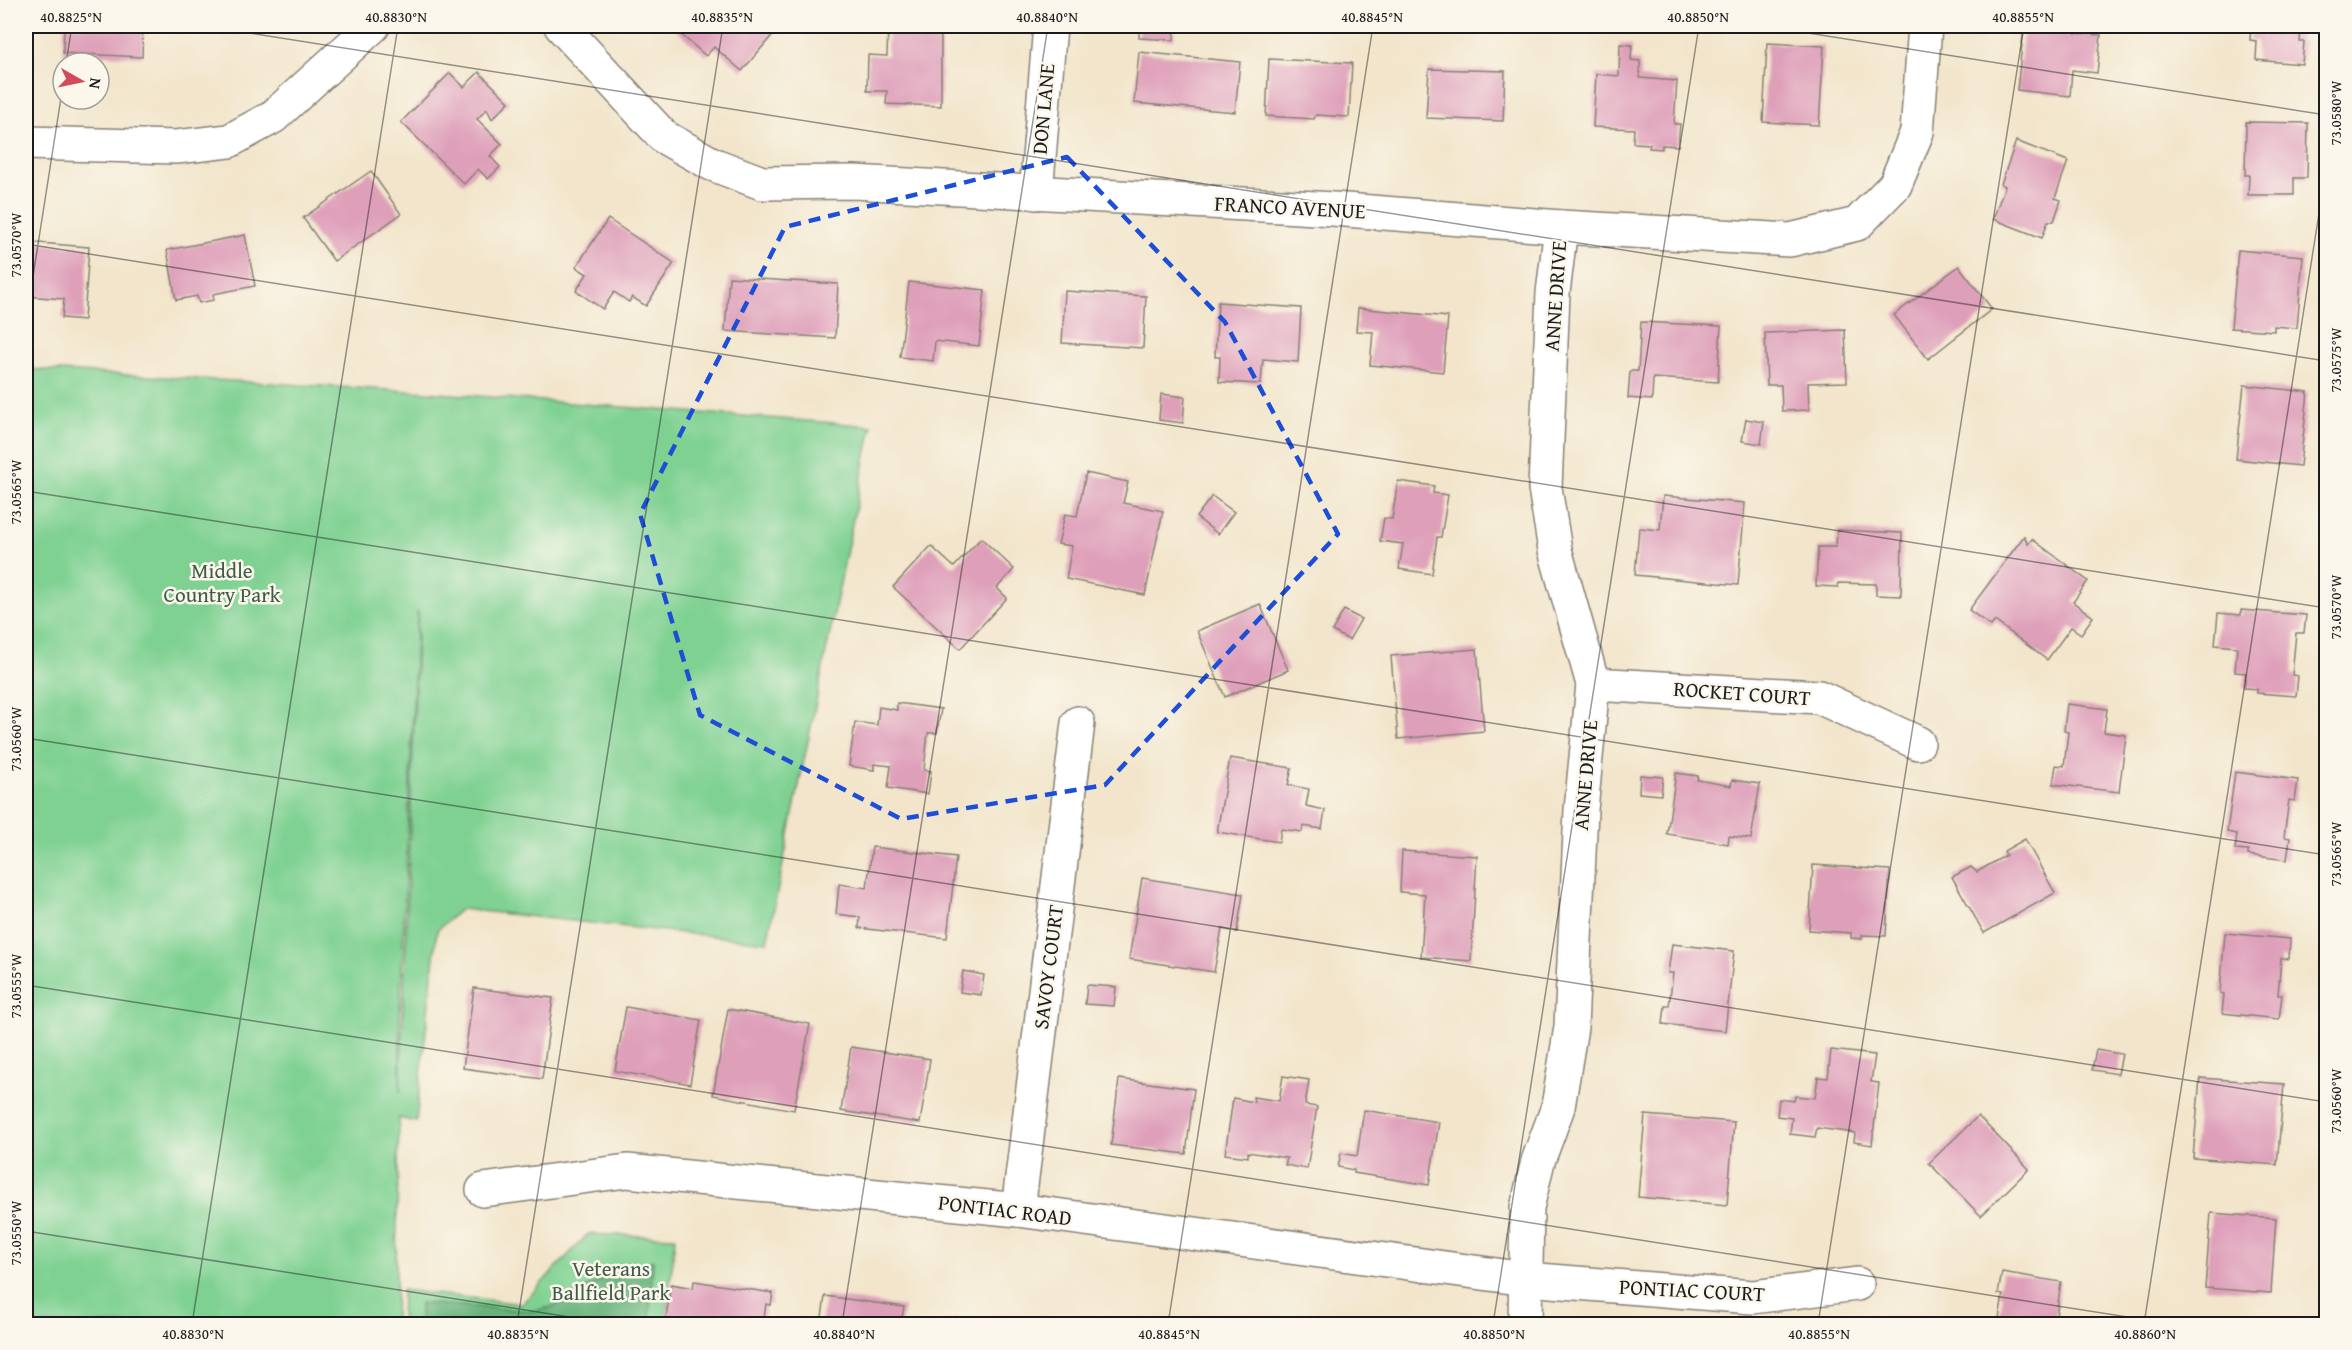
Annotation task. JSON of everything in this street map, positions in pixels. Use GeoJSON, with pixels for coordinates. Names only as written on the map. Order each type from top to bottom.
{"type":"FeatureCollection","features":[{"type":"Feature","properties":{"kind":"street"},"geometry":{"type":"LineString","coordinates":[[26,143],[176,147],[229,141],[273,117],[373,26]]}},
{"type":"Feature","properties":{"kind":"street","name":"FRANCO AVENUE"},"geometry":{"type":"LineString","coordinates":[[561,26],[664,137],[712,164],[762,183],[854,183],[1333,209],[1561,227],[1790,240],[1857,224],[1895,185],[1917,132],[1925,26]]}},
{"type":"Feature","properties":{"kind":"street","name":"DON LANE"},"geometry":{"type":"LineString","coordinates":[[1036,193],[1050,26]]}},
{"type":"Feature","properties":{"kind":"street","name":"ANNE DRIVE"},"geometry":{"type":"LineString","coordinates":[[1525,1324],[1527,1209],[1538,1161],[1558,1107],[1571,1027],[1581,810],[1593,684],[1555,550],[1545,489],[1553,293],[1561,227]]}},
{"type":"Feature","properties":{"kind":"street","name":"ROCKET COURT"},"geometry":{"type":"LineString","coordinates":[[1593,684],[1820,697],[1918,743]]}},
{"type":"Feature","properties":{"kind":"street","name":"SAVOY COURT"},"geometry":{"type":"LineString","coordinates":[[1018,1210],[1078,723]]}},
{"type":"Feature","properties":{"kind":"street","name":"PONTIAC ROAD"},"geometry":{"type":"LineString","coordinates":[[483,1190],[627,1171],[1018,1210],[1526,1279]]}},
{"type":"Feature","properties":{"kind":"street","name":"PONTIAC COURT"},"geometry":{"type":"LineString","coordinates":[[1526,1279],[1752,1297],[1857,1284]]}},
{"type":"Feature","properties":{"kind":"highlighted area"},"geometry":{"type":"Polygon","coordinates":[[[1067,157],[1225,322],[1338,534],[1105,785],[901,819],[700,715],[640,514],[785,227],[1067,157]]]}},
{"type":"Feature","properties":{"kind":"green space","name":"Middle Country Park"},"geometry":{"type":"Polygon","coordinates":[[[26,369],[426,392],[872,426],[767,942],[461,909],[437,930],[416,1122],[399,1118],[395,1324],[26,1324],[26,369]],[[418,612],[400,1015],[400,1092],[418,612]]]}},
{"type":"Feature","properties":{"kind":"green space","name":"Veterans Ballfield Park"},"geometry":{"type":"Polygon","coordinates":[[[588,1234],[675,1237],[666,1324],[401,1324],[402,1290],[522,1304],[588,1234]]]}},
{"type":"Feature","properties":{"kind":"green space"},"geometry":{"type":"Polygon","coordinates":[[[653,1260],[649,1324],[420,1324],[420,1303],[534,1311],[552,1307],[605,1278],[653,1260]]]}},
{"type":"Feature","properties":{"kind":"building"},"geometry":{"type":"Polygon","coordinates":[[[64,26],[143,26],[142,57],[111,55],[111,51],[63,51],[64,26]]]}},
{"type":"Feature","properties":{"kind":"building"},"geometry":{"type":"Polygon","coordinates":[[[671,26],[767,26],[775,32],[742,71],[714,47],[706,56],[671,26]]]}},
{"type":"Feature","properties":{"kind":"building"},"geometry":{"type":"Polygon","coordinates":[[[888,26],[941,26],[941,106],[886,104],[887,91],[867,91],[868,55],[887,56],[888,26]]]}},
{"type":"Feature","properties":{"kind":"building"},"geometry":{"type":"Polygon","coordinates":[[[1139,26],[1175,26],[1174,40],[1139,38],[1139,26]]]}},
{"type":"Feature","properties":{"kind":"building"},"geometry":{"type":"Polygon","coordinates":[[[2024,26],[2077,26],[2076,33],[2101,35],[2097,73],[2072,70],[2070,96],[2017,90],[2024,26]]]}},
{"type":"Feature","properties":{"kind":"building"},"geometry":{"type":"Polygon","coordinates":[[[2086,26],[2133,26],[2132,32],[2086,28],[2086,26]]]}},
{"type":"Feature","properties":{"kind":"building"},"geometry":{"type":"Polygon","coordinates":[[[2251,26],[2314,26],[2314,29],[2301,28],[2300,42],[2304,42],[2302,64],[2256,60],[2257,41],[2250,40],[2251,26]]]}},
{"type":"Feature","properties":{"kind":"building"},"geometry":{"type":"Polygon","coordinates":[[[1767,43],[1824,46],[1819,125],[1763,122],[1767,43]]]}},
{"type":"Feature","properties":{"kind":"building"},"geometry":{"type":"Polygon","coordinates":[[[1620,44],[1632,45],[1631,60],[1640,61],[1640,78],[1677,81],[1674,124],[1680,124],[1678,146],[1662,145],[1662,149],[1649,148],[1650,144],[1633,143],[1634,129],[1593,127],[1596,74],[1619,76],[1620,44]]]}},
{"type":"Feature","properties":{"kind":"building"},"geometry":{"type":"Polygon","coordinates":[[[1139,52],[1240,62],[1235,112],[1134,103],[1139,52]]]}},
{"type":"Feature","properties":{"kind":"building"},"geometry":{"type":"Polygon","coordinates":[[[1269,59],[1352,63],[1349,117],[1316,115],[1314,119],[1266,116],[1269,59]]]}},
{"type":"Feature","properties":{"kind":"building"},"geometry":{"type":"Polygon","coordinates":[[[1429,69],[1505,71],[1503,121],[1426,118],[1429,69]]]}},
{"type":"Feature","properties":{"kind":"building"},"geometry":{"type":"Polygon","coordinates":[[[479,72],[509,102],[492,119],[487,109],[477,119],[502,144],[490,156],[500,167],[488,179],[478,169],[464,184],[401,122],[450,73],[464,87],[479,72]]]}},
{"type":"Feature","properties":{"kind":"building"},"geometry":{"type":"Polygon","coordinates":[[[2246,122],[2308,123],[2307,178],[2294,178],[2294,195],[2248,195],[2249,175],[2245,175],[2246,122]]]}},
{"type":"Feature","properties":{"kind":"building"},"geometry":{"type":"Polygon","coordinates":[[[2016,141],[2068,161],[2055,198],[2061,200],[2054,221],[2048,221],[2042,238],[1993,219],[2005,186],[2001,184],[2016,141]]]}},
{"type":"Feature","properties":{"kind":"building"},"geometry":{"type":"Polygon","coordinates":[[[371,171],[401,214],[334,261],[303,218],[371,171]]]}},
{"type":"Feature","properties":{"kind":"building"},"geometry":{"type":"Polygon","coordinates":[[[608,219],[674,263],[646,306],[632,297],[629,302],[614,292],[603,309],[576,291],[587,274],[576,267],[608,219]]]}},
{"type":"Feature","properties":{"kind":"building"},"geometry":{"type":"Polygon","coordinates":[[[245,235],[255,286],[213,294],[214,300],[199,303],[197,296],[176,300],[167,250],[245,235]]]}},
{"type":"Feature","properties":{"kind":"building"},"geometry":{"type":"Polygon","coordinates":[[[26,242],[89,247],[84,320],[62,318],[64,299],[26,296],[26,242]]]}},
{"type":"Feature","properties":{"kind":"building"},"geometry":{"type":"Polygon","coordinates":[[[2238,250],[2303,256],[2297,328],[2274,326],[2274,331],[2231,328],[2238,250]]]}},
{"type":"Feature","properties":{"kind":"building"},"geometry":{"type":"Polygon","coordinates":[[[1959,266],[1992,309],[1928,359],[1894,315],[1959,266]]]}},
{"type":"Feature","properties":{"kind":"building"},"geometry":{"type":"Polygon","coordinates":[[[729,277],[838,284],[835,338],[725,331],[729,277]]]}},
{"type":"Feature","properties":{"kind":"building"},"geometry":{"type":"Polygon","coordinates":[[[909,282],[985,290],[979,346],[935,341],[933,361],[900,357],[909,282]]]}},
{"type":"Feature","properties":{"kind":"building"},"geometry":{"type":"Polygon","coordinates":[[[1065,291],[1146,296],[1143,348],[1062,343],[1065,291]]]}},
{"type":"Feature","properties":{"kind":"building"},"geometry":{"type":"Polygon","coordinates":[[[1218,302],[1301,308],[1298,362],[1263,359],[1261,384],[1219,382],[1220,357],[1215,357],[1218,302]]]}},
{"type":"Feature","properties":{"kind":"building"},"geometry":{"type":"Polygon","coordinates":[[[1358,308],[1448,317],[1443,372],[1370,365],[1373,332],[1356,331],[1358,308]]]}},
{"type":"Feature","properties":{"kind":"building"},"geometry":{"type":"Polygon","coordinates":[[[1641,322],[1721,326],[1718,382],[1653,378],[1652,400],[1628,398],[1630,371],[1638,371],[1641,322]]]}},
{"type":"Feature","properties":{"kind":"building"},"geometry":{"type":"Polygon","coordinates":[[[1845,330],[1847,382],[1808,383],[1809,410],[1782,411],[1781,385],[1767,385],[1765,333],[1845,330]]]}},
{"type":"Feature","properties":{"kind":"building"},"geometry":{"type":"Polygon","coordinates":[[[2244,385],[2308,392],[2300,466],[2236,459],[2244,385]]]}},
{"type":"Feature","properties":{"kind":"building"},"geometry":{"type":"Polygon","coordinates":[[[1161,394],[1185,397],[1183,423],[1159,420],[1161,394]]]}},
{"type":"Feature","properties":{"kind":"building"},"geometry":{"type":"Polygon","coordinates":[[[1746,419],[1764,422],[1761,444],[1742,441],[1746,419]]]}},
{"type":"Feature","properties":{"kind":"building"},"geometry":{"type":"Polygon","coordinates":[[[1086,473],[1128,482],[1123,503],[1163,511],[1145,595],[1066,579],[1072,546],[1058,544],[1065,514],[1077,516],[1086,473]]]}},
{"type":"Feature","properties":{"kind":"building"},"geometry":{"type":"Polygon","coordinates":[[[1398,481],[1434,486],[1433,493],[1448,495],[1441,537],[1437,537],[1432,574],[1399,569],[1403,544],[1380,541],[1384,518],[1392,519],[1398,481]]]}},
{"type":"Feature","properties":{"kind":"building"},"geometry":{"type":"Polygon","coordinates":[[[1212,496],[1234,512],[1218,534],[1196,517],[1212,496]]]}},
{"type":"Feature","properties":{"kind":"building"},"geometry":{"type":"Polygon","coordinates":[[[1663,496],[1745,503],[1738,585],[1635,575],[1639,528],[1660,530],[1663,496]]]}},
{"type":"Feature","properties":{"kind":"building"},"geometry":{"type":"Polygon","coordinates":[[[1837,530],[1902,533],[1901,596],[1876,595],[1876,584],[1838,583],[1838,587],[1816,586],[1818,547],[1836,547],[1837,530]]]}},
{"type":"Feature","properties":{"kind":"building"},"geometry":{"type":"Polygon","coordinates":[[[2024,536],[2028,544],[2032,539],[2088,581],[2073,602],[2093,617],[2081,634],[2071,627],[2047,660],[1995,621],[1991,626],[1969,610],[2024,536]]]}},
{"type":"Feature","properties":{"kind":"building"},"geometry":{"type":"Polygon","coordinates":[[[981,538],[1014,569],[997,588],[1007,598],[960,649],[893,587],[931,546],[954,567],[981,538]]]}},
{"type":"Feature","properties":{"kind":"building"},"geometry":{"type":"Polygon","coordinates":[[[1260,604],[1288,670],[1225,697],[1197,631],[1260,604]]]}},
{"type":"Feature","properties":{"kind":"building"},"geometry":{"type":"Polygon","coordinates":[[[1344,610],[1361,619],[1349,640],[1332,631],[1344,610]]]}},
{"type":"Feature","properties":{"kind":"building"},"geometry":{"type":"Polygon","coordinates":[[[2241,610],[2306,615],[2304,633],[2296,633],[2292,675],[2298,676],[2296,696],[2257,693],[2257,689],[2244,688],[2246,673],[2235,672],[2237,647],[2215,645],[2218,613],[2241,615],[2241,610]]]}},
{"type":"Feature","properties":{"kind":"building"},"geometry":{"type":"Polygon","coordinates":[[[1477,649],[1484,731],[1398,739],[1391,656],[1477,649]]]}},
{"type":"Feature","properties":{"kind":"building"},"geometry":{"type":"Polygon","coordinates":[[[897,703],[941,709],[937,733],[928,733],[924,770],[931,771],[928,794],[888,788],[891,766],[874,764],[874,770],[849,766],[855,722],[877,725],[879,707],[897,710],[897,703]]]}},
{"type":"Feature","properties":{"kind":"building"},"geometry":{"type":"Polygon","coordinates":[[[2067,704],[2107,709],[2104,732],[2126,735],[2119,792],[2053,784],[2056,765],[2064,766],[2068,732],[2064,731],[2067,704]]]}},
{"type":"Feature","properties":{"kind":"building"},"geometry":{"type":"Polygon","coordinates":[[[1230,758],[1292,768],[1288,785],[1309,789],[1306,806],[1325,810],[1322,829],[1303,826],[1302,832],[1281,829],[1279,842],[1217,832],[1230,758]]]}},
{"type":"Feature","properties":{"kind":"building"},"geometry":{"type":"Polygon","coordinates":[[[2235,772],[2298,780],[2295,801],[2289,800],[2284,837],[2290,838],[2287,860],[2248,855],[2248,851],[2235,850],[2237,834],[2227,832],[2235,772]]]}},
{"type":"Feature","properties":{"kind":"building"},"geometry":{"type":"Polygon","coordinates":[[[1676,773],[1698,776],[1697,780],[1731,786],[1732,780],[1760,784],[1751,839],[1729,836],[1728,844],[1667,834],[1676,773]]]}},
{"type":"Feature","properties":{"kind":"building"},"geometry":{"type":"Polygon","coordinates":[[[1640,775],[1663,777],[1661,795],[1639,793],[1640,775]]]}},
{"type":"Feature","properties":{"kind":"building"},"geometry":{"type":"Polygon","coordinates":[[[2025,839],[2055,893],[1984,933],[1952,877],[1971,867],[1977,872],[2006,855],[2004,851],[2025,839]]]}},
{"type":"Feature","properties":{"kind":"building"},"geometry":{"type":"Polygon","coordinates":[[[872,847],[956,857],[947,938],[859,928],[860,917],[836,914],[839,884],[867,888],[872,847]]]}},
{"type":"Feature","properties":{"kind":"building"},"geometry":{"type":"Polygon","coordinates":[[[1402,851],[1477,856],[1471,961],[1421,957],[1425,894],[1400,892],[1402,851]]]}},
{"type":"Feature","properties":{"kind":"building"},"geometry":{"type":"Polygon","coordinates":[[[1813,865],[1890,870],[1886,936],[1862,935],[1862,939],[1851,938],[1851,933],[1809,930],[1813,865]]]}},
{"type":"Feature","properties":{"kind":"building"},"geometry":{"type":"Polygon","coordinates":[[[1142,878],[1243,894],[1237,932],[1222,929],[1214,972],[1129,959],[1142,878]]]}},
{"type":"Feature","properties":{"kind":"building"},"geometry":{"type":"Polygon","coordinates":[[[2225,933],[2290,939],[2289,959],[2281,958],[2278,995],[2282,995],[2279,1019],[2222,1013],[2224,994],[2220,993],[2225,933]]]}},
{"type":"Feature","properties":{"kind":"building"},"geometry":{"type":"Polygon","coordinates":[[[1672,944],[1734,951],[1725,1031],[1663,1024],[1665,1006],[1669,1006],[1673,973],[1668,973],[1672,944]]]}},
{"type":"Feature","properties":{"kind":"building"},"geometry":{"type":"Polygon","coordinates":[[[963,971],[984,975],[981,995],[960,992],[963,971]]]}},
{"type":"Feature","properties":{"kind":"building"},"geometry":{"type":"Polygon","coordinates":[[[1087,985],[1116,987],[1114,1006],[1085,1004],[1087,985]]]}},
{"type":"Feature","properties":{"kind":"building"},"geometry":{"type":"Polygon","coordinates":[[[474,988],[553,998],[542,1079],[463,1068],[474,988]]]}},
{"type":"Feature","properties":{"kind":"building"},"geometry":{"type":"Polygon","coordinates":[[[626,1007],[701,1020],[690,1084],[615,1071],[626,1007]]]}},
{"type":"Feature","properties":{"kind":"building"},"geometry":{"type":"Polygon","coordinates":[[[728,1009],[810,1024],[794,1110],[713,1095],[728,1009]]]}},
{"type":"Feature","properties":{"kind":"building"},"geometry":{"type":"Polygon","coordinates":[[[851,1047],[930,1059],[920,1123],[841,1111],[851,1047]]]}},
{"type":"Feature","properties":{"kind":"building"},"geometry":{"type":"Polygon","coordinates":[[[1831,1050],[1875,1055],[1871,1082],[1879,1083],[1872,1145],[1854,1142],[1855,1133],[1817,1128],[1815,1137],[1790,1134],[1792,1118],[1777,1116],[1779,1099],[1794,1101],[1795,1096],[1815,1098],[1818,1077],[1828,1078],[1831,1050]]]}},
{"type":"Feature","properties":{"kind":"building"},"geometry":{"type":"Polygon","coordinates":[[[2096,1050],[2122,1054],[2118,1074],[2092,1070],[2096,1050]]]}},
{"type":"Feature","properties":{"kind":"building"},"geometry":{"type":"Polygon","coordinates":[[[1283,1076],[1309,1080],[1305,1105],[1317,1107],[1307,1169],[1285,1165],[1287,1158],[1248,1152],[1248,1157],[1225,1154],[1233,1098],[1254,1102],[1253,1097],[1279,1101],[1283,1076]]]}},
{"type":"Feature","properties":{"kind":"building"},"geometry":{"type":"Polygon","coordinates":[[[2200,1078],[2284,1084],[2277,1165],[2193,1158],[2200,1078]]]}},
{"type":"Feature","properties":{"kind":"building"},"geometry":{"type":"Polygon","coordinates":[[[1119,1079],[1194,1089],[1186,1154],[1111,1145],[1119,1079]]]}},
{"type":"Feature","properties":{"kind":"building"},"geometry":{"type":"Polygon","coordinates":[[[1364,1110],[1439,1122],[1429,1185],[1354,1173],[1354,1170],[1338,1167],[1341,1153],[1357,1156],[1364,1110]]]}},
{"type":"Feature","properties":{"kind":"building"},"geometry":{"type":"Polygon","coordinates":[[[1645,1115],[1734,1122],[1727,1205],[1638,1197],[1645,1115]]]}},
{"type":"Feature","properties":{"kind":"building"},"geometry":{"type":"Polygon","coordinates":[[[1978,1116],[2029,1169],[1981,1216],[1929,1163],[1978,1116]]]}},
{"type":"Feature","properties":{"kind":"building"},"geometry":{"type":"Polygon","coordinates":[[[2211,1213],[2276,1218],[2271,1293],[2205,1288],[2211,1213]]]}},
{"type":"Feature","properties":{"kind":"building"},"geometry":{"type":"Polygon","coordinates":[[[2002,1272],[2061,1282],[2055,1324],[1998,1324],[2003,1295],[1998,1294],[2002,1272]]]}},
{"type":"Feature","properties":{"kind":"building"},"geometry":{"type":"Polygon","coordinates":[[[694,1281],[773,1293],[771,1305],[766,1304],[764,1318],[769,1319],[768,1324],[665,1324],[671,1284],[693,1288],[694,1281]]]}},
{"type":"Feature","properties":{"kind":"building"},"geometry":{"type":"Polygon","coordinates":[[[825,1296],[904,1307],[901,1324],[821,1324],[825,1296]]]}},
{"type":"Feature","properties":{"kind":"building"},"geometry":{"type":"Polygon","coordinates":[[[953,1318],[975,1322],[975,1324],[952,1324],[953,1318]]]}}]}
